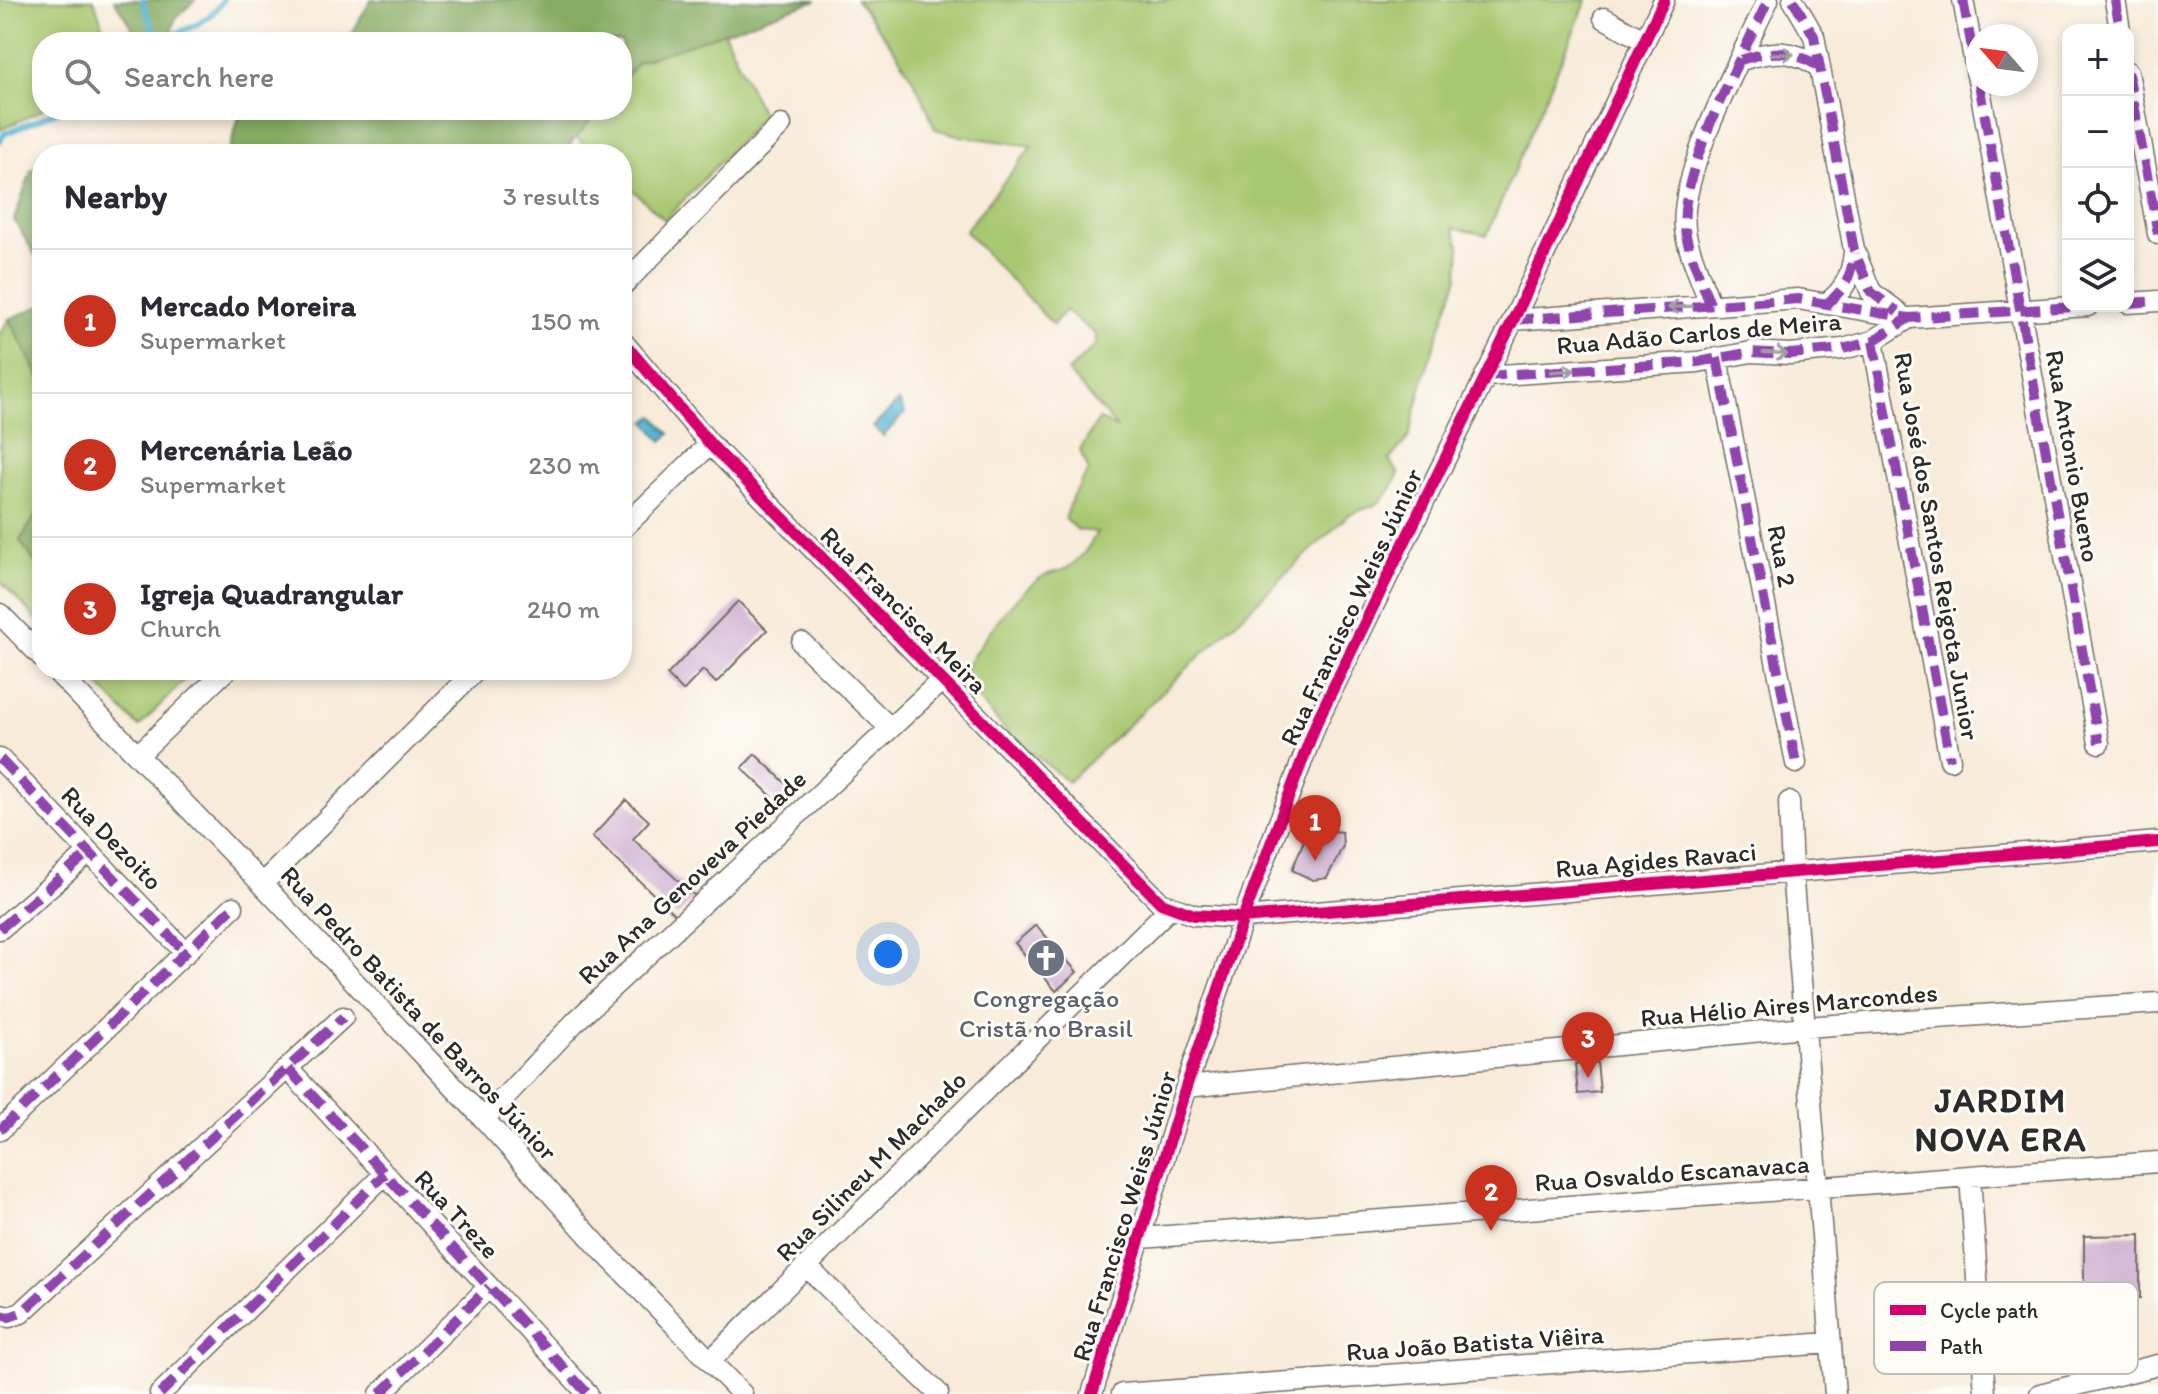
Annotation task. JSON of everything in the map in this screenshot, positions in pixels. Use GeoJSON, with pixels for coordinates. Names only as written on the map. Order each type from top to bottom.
{"type":"FeatureCollection","features":[{"type":"Feature","properties":{"kind":"street","name":"Rua Francisco Weiss Júnior"},"geometry":{"type":"LineString","coordinates":[[1092,1394],[1186,1087],[1243,918],[1317,721],[1513,320],[1664,0]]}},
{"type":"Feature","properties":{"kind":"street"},"geometry":{"type":"LineString","coordinates":[[1710,304],[1685,230],[1694,165],[1768,0]]}},
{"type":"Feature","properties":{"kind":"street"},"geometry":{"type":"LineString","coordinates":[[1793,0],[1814,36],[1854,250],[1871,292],[1885,305],[1909,318]]}},
{"type":"Feature","properties":{"kind":"street","name":"Rua Antonio Bueno"},"geometry":{"type":"LineString","coordinates":[[1963,0],[1967,24]]}},
{"type":"Feature","properties":{"kind":"street"},"geometry":{"type":"LineString","coordinates":[[2115,0],[2119,24]]}},
{"type":"Feature","properties":{"kind":"street"},"geometry":{"type":"LineString","coordinates":[[1604,18],[1645,41]]}},
{"type":"Feature","properties":{"kind":"street"},"geometry":{"type":"LineString","coordinates":[[1741,60],[1759,54],[1803,55],[1820,68]]}},
{"type":"Feature","properties":{"kind":"street","name":"Rua Antonio Bueno"},"geometry":{"type":"LineString","coordinates":[[1980,96],[2099,743]]}},
{"type":"Feature","properties":{"kind":"street"},"geometry":{"type":"LineString","coordinates":[[2132,96],[2158,234]]}},
{"type":"Feature","properties":{"kind":"street"},"geometry":{"type":"LineString","coordinates":[[632,276],[781,125]]}},
{"type":"Feature","properties":{"kind":"street"},"geometry":{"type":"LineString","coordinates":[[1826,304],[1846,286],[1852,274],[1854,250]]}},
{"type":"Feature","properties":{"kind":"street","name":"Rua Adão Carlos de Meira"},"geometry":{"type":"LineString","coordinates":[[1513,320],[1798,299],[1909,318],[2062,308]]}},
{"type":"Feature","properties":{"kind":"street"},"geometry":{"type":"LineString","coordinates":[[2134,303],[2158,301]]}},
{"type":"Feature","properties":{"kind":"street","name":"Rua Adão Carlos de Meira"},"geometry":{"type":"LineString","coordinates":[[1485,376],[1717,358],[1751,352],[1790,354],[1843,349],[1873,341],[1909,318]]}},
{"type":"Feature","properties":{"kind":"street","name":"Rua José dos Santos Reigota Junior"},"geometry":{"type":"LineString","coordinates":[[1873,341],[1950,760]]}},
{"type":"Feature","properties":{"kind":"street","name":"Rua Francisca Meira"},"geometry":{"type":"LineString","coordinates":[[632,353],[710,444],[1166,905]]}},
{"type":"Feature","properties":{"kind":"street","name":"Rua 2"},"geometry":{"type":"LineString","coordinates":[[1717,358],[1796,763]]}},
{"type":"Feature","properties":{"kind":"street"},"geometry":{"type":"LineString","coordinates":[[632,519],[710,444]]}},
{"type":"Feature","properties":{"kind":"street"},"geometry":{"type":"LineString","coordinates":[[0,614],[32,647]]}},
{"type":"Feature","properties":{"kind":"street"},"geometry":{"type":"LineString","coordinates":[[802,643],[890,728]]}},
{"type":"Feature","properties":{"kind":"street","name":"Rua Pedro Batista de Barros Júnior"},"geometry":{"type":"LineString","coordinates":[[65,680],[262,884],[484,1119],[601,1249],[742,1394]]}},
{"type":"Feature","properties":{"kind":"street"},"geometry":{"type":"LineString","coordinates":[[138,755],[216,680]]}},
{"type":"Feature","properties":{"kind":"street"},"geometry":{"type":"LineString","coordinates":[[262,884],[466,680]]}},
{"type":"Feature","properties":{"kind":"street","name":"Rua Ana Genoveva Piedade"},"geometry":{"type":"LineString","coordinates":[[484,1119],[575,1022],[942,680]]}},
{"type":"Feature","properties":{"kind":"street","name":"Rua Dezoito"},"geometry":{"type":"LineString","coordinates":[[0,759],[186,953]]}},
{"type":"Feature","properties":{"kind":"street"},"geometry":{"type":"LineString","coordinates":[[1789,802],[1835,1394]]}},
{"type":"Feature","properties":{"kind":"street","name":"Rua Agides Ravaci"},"geometry":{"type":"LineString","coordinates":[[1166,905],[1194,915],[1243,918],[2158,842]]}},
{"type":"Feature","properties":{"kind":"street"},"geometry":{"type":"LineString","coordinates":[[0,929],[89,853]]}},
{"type":"Feature","properties":{"kind":"street","name":"Rua Silineu M Machado"},"geometry":{"type":"LineString","coordinates":[[710,1361],[1166,905]]}},
{"type":"Feature","properties":{"kind":"street"},"geometry":{"type":"LineString","coordinates":[[0,1130],[233,907]]}},
{"type":"Feature","properties":{"kind":"street","name":"Rua Hélio Aires Marcondes"},"geometry":{"type":"LineString","coordinates":[[1186,1087],[1805,1027],[2158,1003]]}},
{"type":"Feature","properties":{"kind":"street"},"geometry":{"type":"LineString","coordinates":[[0,1315],[9,1317],[21,1313],[343,1017]]}},
{"type":"Feature","properties":{"kind":"street","name":"Rua Treze"},"geometry":{"type":"LineString","coordinates":[[288,1069],[588,1394]]}},
{"type":"Feature","properties":{"kind":"street","name":"Rua Osvaldo Escanavaca"},"geometry":{"type":"LineString","coordinates":[[1141,1238],[2158,1162]]}},
{"type":"Feature","properties":{"kind":"street"},"geometry":{"type":"LineString","coordinates":[[160,1394],[385,1174]]}},
{"type":"Feature","properties":{"kind":"street"},"geometry":{"type":"LineString","coordinates":[[1970,1176],[1977,1282]]}},
{"type":"Feature","properties":{"kind":"street"},"geometry":{"type":"LineString","coordinates":[[806,1266],[938,1393]]}},
{"type":"Feature","properties":{"kind":"street"},"geometry":{"type":"LineString","coordinates":[[380,1394],[489,1287]]}},
{"type":"Feature","properties":{"kind":"street","name":"Rua João Batista Viêira"},"geometry":{"type":"LineString","coordinates":[[1122,1394],[1830,1343]]}},
{"type":"Feature","properties":{"kind":"street"},"geometry":{"type":"LineString","coordinates":[[2138,1370],[2158,1365]]}},
{"type":"Feature","properties":{"kind":"street"},"geometry":{"type":"LineString","coordinates":[[1984,1374],[1985,1394]]}},
{"type":"Feature","properties":{"kind":"street"},"geometry":{"type":"LineString","coordinates":[[2040,1394],[2121,1374]]}},
{"type":"Feature","properties":{"kind":"green space"},"geometry":{"type":"Polygon","coordinates":[[[0,0],[94,0],[103,32],[32,32],[32,115],[0,130],[0,0]]]}},
{"type":"Feature","properties":{"kind":"green space"},"geometry":{"type":"Polygon","coordinates":[[[114,0],[195,0],[175,19],[172,32],[135,32],[114,0]]]}},
{"type":"Feature","properties":{"kind":"green space"},"geometry":{"type":"Polygon","coordinates":[[[371,0],[817,0],[638,62],[632,70],[632,32],[353,32],[371,0]]]}},
{"type":"Feature","properties":{"kind":"green space"},"geometry":{"type":"Polygon","coordinates":[[[856,0],[1587,0],[1487,235],[1453,228],[1460,248],[1458,277],[1424,376],[1409,437],[1389,460],[1399,474],[1388,493],[1374,505],[1348,515],[1068,782],[1010,735],[960,679],[975,652],[1018,597],[1042,577],[1076,562],[1097,532],[1078,530],[1065,519],[1072,498],[1089,470],[1080,450],[1099,419],[1118,429],[1068,372],[1096,344],[1096,335],[1065,310],[1053,325],[965,231],[1032,146],[961,136],[935,129],[902,61],[856,0]]]}},
{"type":"Feature","properties":{"kind":"green space"},"geometry":{"type":"Polygon","coordinates":[[[724,32],[763,116],[665,220],[632,189],[632,144],[583,144],[576,137],[590,120],[632,120],[632,70],[638,62],[724,32]]]}},
{"type":"Feature","properties":{"kind":"green space"},"geometry":{"type":"Polygon","coordinates":[[[238,120],[591,120],[570,144],[231,144],[238,120]]]}},
{"type":"Feature","properties":{"kind":"green space"},"geometry":{"type":"Polygon","coordinates":[[[32,170],[32,250],[14,220],[32,170]]]}},
{"type":"Feature","properties":{"kind":"green space"},"geometry":{"type":"Polygon","coordinates":[[[32,309],[32,363],[9,319],[32,309]]]}},
{"type":"Feature","properties":{"kind":"green space"},"geometry":{"type":"Polygon","coordinates":[[[9,319],[32,363],[32,521],[20,541],[32,558],[32,615],[0,581],[0,333],[9,319]]]}},
{"type":"Feature","properties":{"kind":"green space"},"geometry":{"type":"Polygon","coordinates":[[[32,521],[32,558],[20,541],[32,521]]]}},
{"type":"Feature","properties":{"kind":"green space"},"geometry":{"type":"Polygon","coordinates":[[[94,680],[184,680],[139,727],[94,680]]]}},
{"type":"Feature","properties":{"kind":"water"},"geometry":{"type":"Polygon","coordinates":[[[899,401],[905,413],[883,436],[873,427],[899,401]]]}},
{"type":"Feature","properties":{"kind":"water"},"geometry":{"type":"Polygon","coordinates":[[[654,416],[670,434],[662,441],[646,422],[654,416]]]}},
{"type":"Feature","properties":{"kind":"building"},"geometry":{"type":"Polygon","coordinates":[[[738,601],[767,630],[716,683],[703,670],[683,691],[667,675],[738,601]]]}},
{"type":"Feature","properties":{"kind":"building"},"geometry":{"type":"Polygon","coordinates":[[[755,754],[795,792],[782,806],[742,768],[755,754]]]}},
{"type":"Feature","properties":{"kind":"building"},"geometry":{"type":"Polygon","coordinates":[[[626,800],[649,821],[633,839],[695,896],[677,916],[592,837],[626,800]]]}},
{"type":"Feature","properties":{"kind":"building"},"geometry":{"type":"Polygon","coordinates":[[[1309,828],[1342,832],[1343,846],[1327,878],[1313,880],[1292,870],[1309,828]]]}},
{"type":"Feature","properties":{"kind":"building","name":"Congregação Cristã no Brasil"},"geometry":{"type":"Polygon","coordinates":[[[1036,925],[1077,972],[1056,991],[1015,943],[1036,925]]]}},
{"type":"Feature","properties":{"kind":"building"},"geometry":{"type":"Polygon","coordinates":[[[1597,1062],[1600,1092],[1578,1094],[1575,1064],[1597,1062]]]}},
{"type":"Feature","properties":{"kind":"building"},"geometry":{"type":"Polygon","coordinates":[[[2140,1235],[2140,1298],[2138,1282],[2084,1282],[2084,1236],[2140,1235]]]}},
{"type":"Feature","properties":{"kind":"waterway"},"geometry":{"type":"LineString","coordinates":[[142,0],[154,32]]}},
{"type":"Feature","properties":{"kind":"waterway"},"geometry":{"type":"LineString","coordinates":[[179,32],[209,17],[223,0]]}},
{"type":"Feature","properties":{"kind":"waterway"},"geometry":{"type":"LineString","coordinates":[[0,141],[4,134],[37,120]]}},
{"type":"Feature","properties":{"kind":"marked path"},"geometry":{"type":"LineString","coordinates":[[1710,304],[1686,237],[1686,205],[1692,177],[1714,114],[1768,0]]}},
{"type":"Feature","properties":{"kind":"marked path"},"geometry":{"type":"LineString","coordinates":[[1793,0],[1814,36],[1854,250],[1871,292],[1898,312]]}},
{"type":"Feature","properties":{"kind":"marked path"},"geometry":{"type":"LineString","coordinates":[[1963,0],[1967,24]]}},
{"type":"Feature","properties":{"kind":"marked path"},"geometry":{"type":"LineString","coordinates":[[2115,0],[2119,24]]}},
{"type":"Feature","properties":{"kind":"marked path"},"geometry":{"type":"LineString","coordinates":[[1741,60],[1782,53],[1801,57],[1820,68]]}},
{"type":"Feature","properties":{"kind":"marked path"},"geometry":{"type":"LineString","coordinates":[[1981,96],[2099,743]]}},
{"type":"Feature","properties":{"kind":"marked path"},"geometry":{"type":"LineString","coordinates":[[2132,96],[2158,234]]}},
{"type":"Feature","properties":{"kind":"marked path"},"geometry":{"type":"LineString","coordinates":[[1826,304],[1846,282],[1854,253]]}},
{"type":"Feature","properties":{"kind":"marked path"},"geometry":{"type":"LineString","coordinates":[[1513,320],[1798,299],[1909,318],[2062,308]]}},
{"type":"Feature","properties":{"kind":"marked path"},"geometry":{"type":"LineString","coordinates":[[2134,303],[2158,301]]}},
{"type":"Feature","properties":{"kind":"marked path"},"geometry":{"type":"LineString","coordinates":[[1485,376],[1698,362],[1751,352],[1790,354],[1843,349],[1873,341],[1909,318]]}},
{"type":"Feature","properties":{"kind":"marked path"},"geometry":{"type":"LineString","coordinates":[[1873,341],[1950,760]]}},
{"type":"Feature","properties":{"kind":"marked path"},"geometry":{"type":"LineString","coordinates":[[1717,358],[1796,763]]}},
{"type":"Feature","properties":{"kind":"marked path"},"geometry":{"type":"LineString","coordinates":[[0,759],[186,953]]}},
{"type":"Feature","properties":{"kind":"marked path"},"geometry":{"type":"LineString","coordinates":[[0,929],[89,853]]}},
{"type":"Feature","properties":{"kind":"marked path"},"geometry":{"type":"LineString","coordinates":[[0,1130],[233,907]]}},
{"type":"Feature","properties":{"kind":"marked path"},"geometry":{"type":"LineString","coordinates":[[0,1315],[9,1317],[21,1313],[343,1017]]}},
{"type":"Feature","properties":{"kind":"marked path"},"geometry":{"type":"LineString","coordinates":[[288,1069],[588,1394]]}},
{"type":"Feature","properties":{"kind":"marked path"},"geometry":{"type":"LineString","coordinates":[[160,1394],[385,1174]]}},
{"type":"Feature","properties":{"kind":"marked path"},"geometry":{"type":"LineString","coordinates":[[380,1394],[489,1287]]}},
{"type":"Feature","properties":{"kind":"cycle path"},"geometry":{"type":"LineString","coordinates":[[1092,1394],[1186,1087],[1243,918],[1317,721],[1519,308],[1664,0]]}},
{"type":"Feature","properties":{"kind":"cycle path"},"geometry":{"type":"LineString","coordinates":[[632,353],[710,444],[1161,903],[1194,915],[1243,918],[2158,842]]}},
{"type":"Feature","properties":{"kind":"place","name":"Mercado Moreira"},"geometry":{"type":"Point","coordinates":[1315,861]}},
{"type":"Feature","properties":{"kind":"place","name":"Congregação Cristã no Brasil"},"geometry":{"type":"Point","coordinates":[1046,958]}},
{"type":"Feature","properties":{"kind":"place","name":"Igreja Quadrangular"},"geometry":{"type":"Point","coordinates":[1588,1078]}},
{"type":"Feature","properties":{"kind":"place","name":"Mercenária Leão"},"geometry":{"type":"Point","coordinates":[1491,1231]}},
{"type":"Feature","properties":{"kind":"district","name":"JARDIM NOVA ERA"},"geometry":{"type":"Point","coordinates":[2001,1120]}}]}
